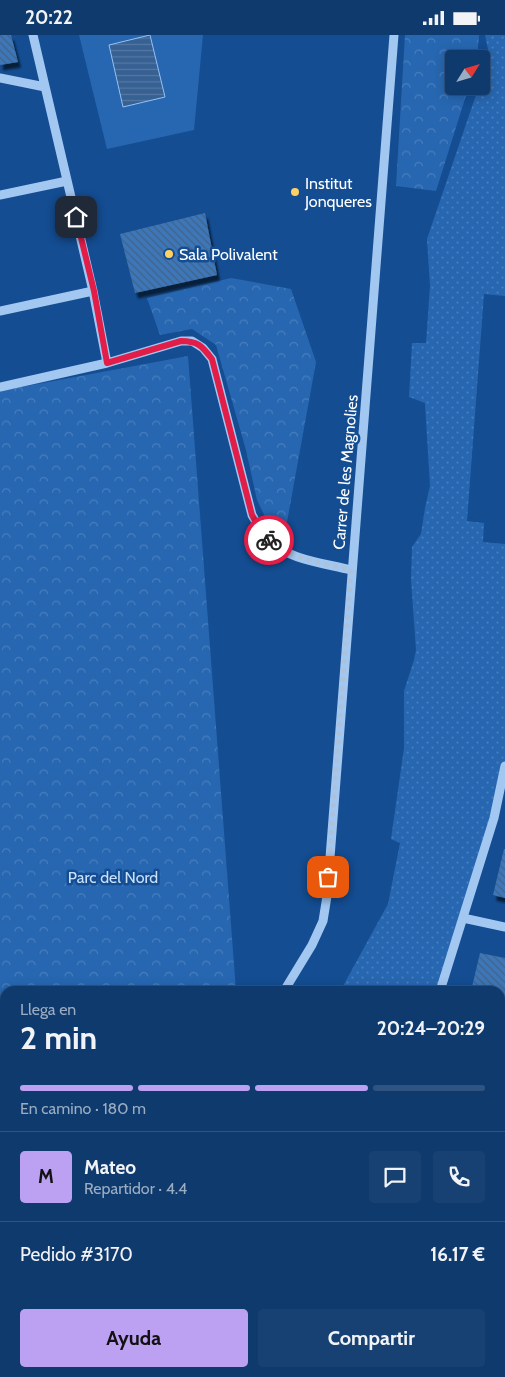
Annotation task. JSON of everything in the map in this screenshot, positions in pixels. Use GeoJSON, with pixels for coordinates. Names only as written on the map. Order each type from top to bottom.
{"type":"FeatureCollection","features":[{"type":"Feature","properties":{"kind":"street"},"geometry":{"type":"LineString","coordinates":[[33,35],[94,291],[107,363]]}},
{"type":"Feature","properties":{"kind":"street","name":"Carrer de les Magnolies"},"geometry":{"type":"LineString","coordinates":[[287,986],[312,945],[323,921],[326,905],[394,35]]}},
{"type":"Feature","properties":{"kind":"street"},"geometry":{"type":"LineString","coordinates":[[0,78],[45,87]]}},
{"type":"Feature","properties":{"kind":"street"},"geometry":{"type":"LineString","coordinates":[[0,195],[67,181]]}},
{"type":"Feature","properties":{"kind":"street"},"geometry":{"type":"LineString","coordinates":[[0,311],[94,291]]}},
{"type":"Feature","properties":{"kind":"street"},"geometry":{"type":"LineString","coordinates":[[0,387],[107,363],[181,341],[192,341],[203,348],[212,359],[252,515],[261,531],[267,539],[281,550],[301,558],[351,570]]}},
{"type":"Feature","properties":{"kind":"street"},"geometry":{"type":"LineString","coordinates":[[442,986],[494,818],[505,767]]}},
{"type":"Feature","properties":{"kind":"street"},"geometry":{"type":"LineString","coordinates":[[463,918],[505,927]]}},
{"type":"Feature","properties":{"kind":"green space"},"geometry":{"type":"Polygon","coordinates":[[[79,35],[203,35],[194,130],[107,149],[79,35]]]}},
{"type":"Feature","properties":{"kind":"green space"},"geometry":{"type":"Polygon","coordinates":[[[405,35],[479,35],[478,50],[445,50],[445,95],[466,95],[436,191],[396,186],[405,35]]]}},
{"type":"Feature","properties":{"kind":"green space"},"geometry":{"type":"Polygon","coordinates":[[[485,35],[505,35],[505,296],[484,294],[467,521],[484,523],[483,542],[505,544],[505,766],[441,986],[343,986],[388,904],[400,843],[391,839],[404,748],[404,691],[416,650],[411,579],[412,547],[421,534],[430,486],[425,403],[409,397],[412,343],[426,343],[430,286],[427,239],[476,95],[490,95],[490,50],[488,50],[485,35]]]}},
{"type":"Feature","properties":{"kind":"green space"},"geometry":{"type":"Polygon","coordinates":[[[231,278],[291,289],[316,362],[285,533],[272,531],[257,500],[246,450],[216,345],[192,329],[160,335],[147,298],[231,278]]]}},
{"type":"Feature","properties":{"kind":"green space","name":"Parc del Nord"},"geometry":{"type":"Polygon","coordinates":[[[188,356],[236,986],[0,986],[0,391],[188,356]]]}},
{"type":"Feature","properties":{"kind":"shaded area"},"geometry":{"type":"Polygon","coordinates":[[[150,35],[165,97],[123,107],[109,45],[150,35]]]}},
{"type":"Feature","properties":{"kind":"building"},"geometry":{"type":"Polygon","coordinates":[[[0,35],[11,35],[18,62],[0,65],[0,35]]]}},
{"type":"Feature","properties":{"kind":"building","name":"Sala Polivalent"},"geometry":{"type":"Polygon","coordinates":[[[205,213],[217,275],[135,293],[120,234],[205,213]]]}},
{"type":"Feature","properties":{"kind":"building"},"geometry":{"type":"Polygon","coordinates":[[[505,849],[505,898],[493,895],[505,849]]]}},
{"type":"Feature","properties":{"kind":"building"},"geometry":{"type":"Polygon","coordinates":[[[480,953],[505,958],[505,986],[472,986],[480,953]]]}},
{"type":"Feature","properties":{"kind":"way so far"},"geometry":{"type":"LineString","coordinates":[[269,540],[281,550],[301,558],[351,570],[328,877]]}},
{"type":"Feature","properties":{"kind":"place","name":"Institut Jonqueres"},"geometry":{"type":"Point","coordinates":[295,192]}},
{"type":"Feature","properties":{"kind":"place","name":"Sala Polivalent"},"geometry":{"type":"Point","coordinates":[169,254]}},
{"type":"Feature","properties":{"kind":"route"},"geometry":{"type":"LineString","coordinates":[[76,217],[94,291],[107,363],[181,341],[192,341],[203,348],[212,359],[252,515],[261,531],[269,540]]}}]}
